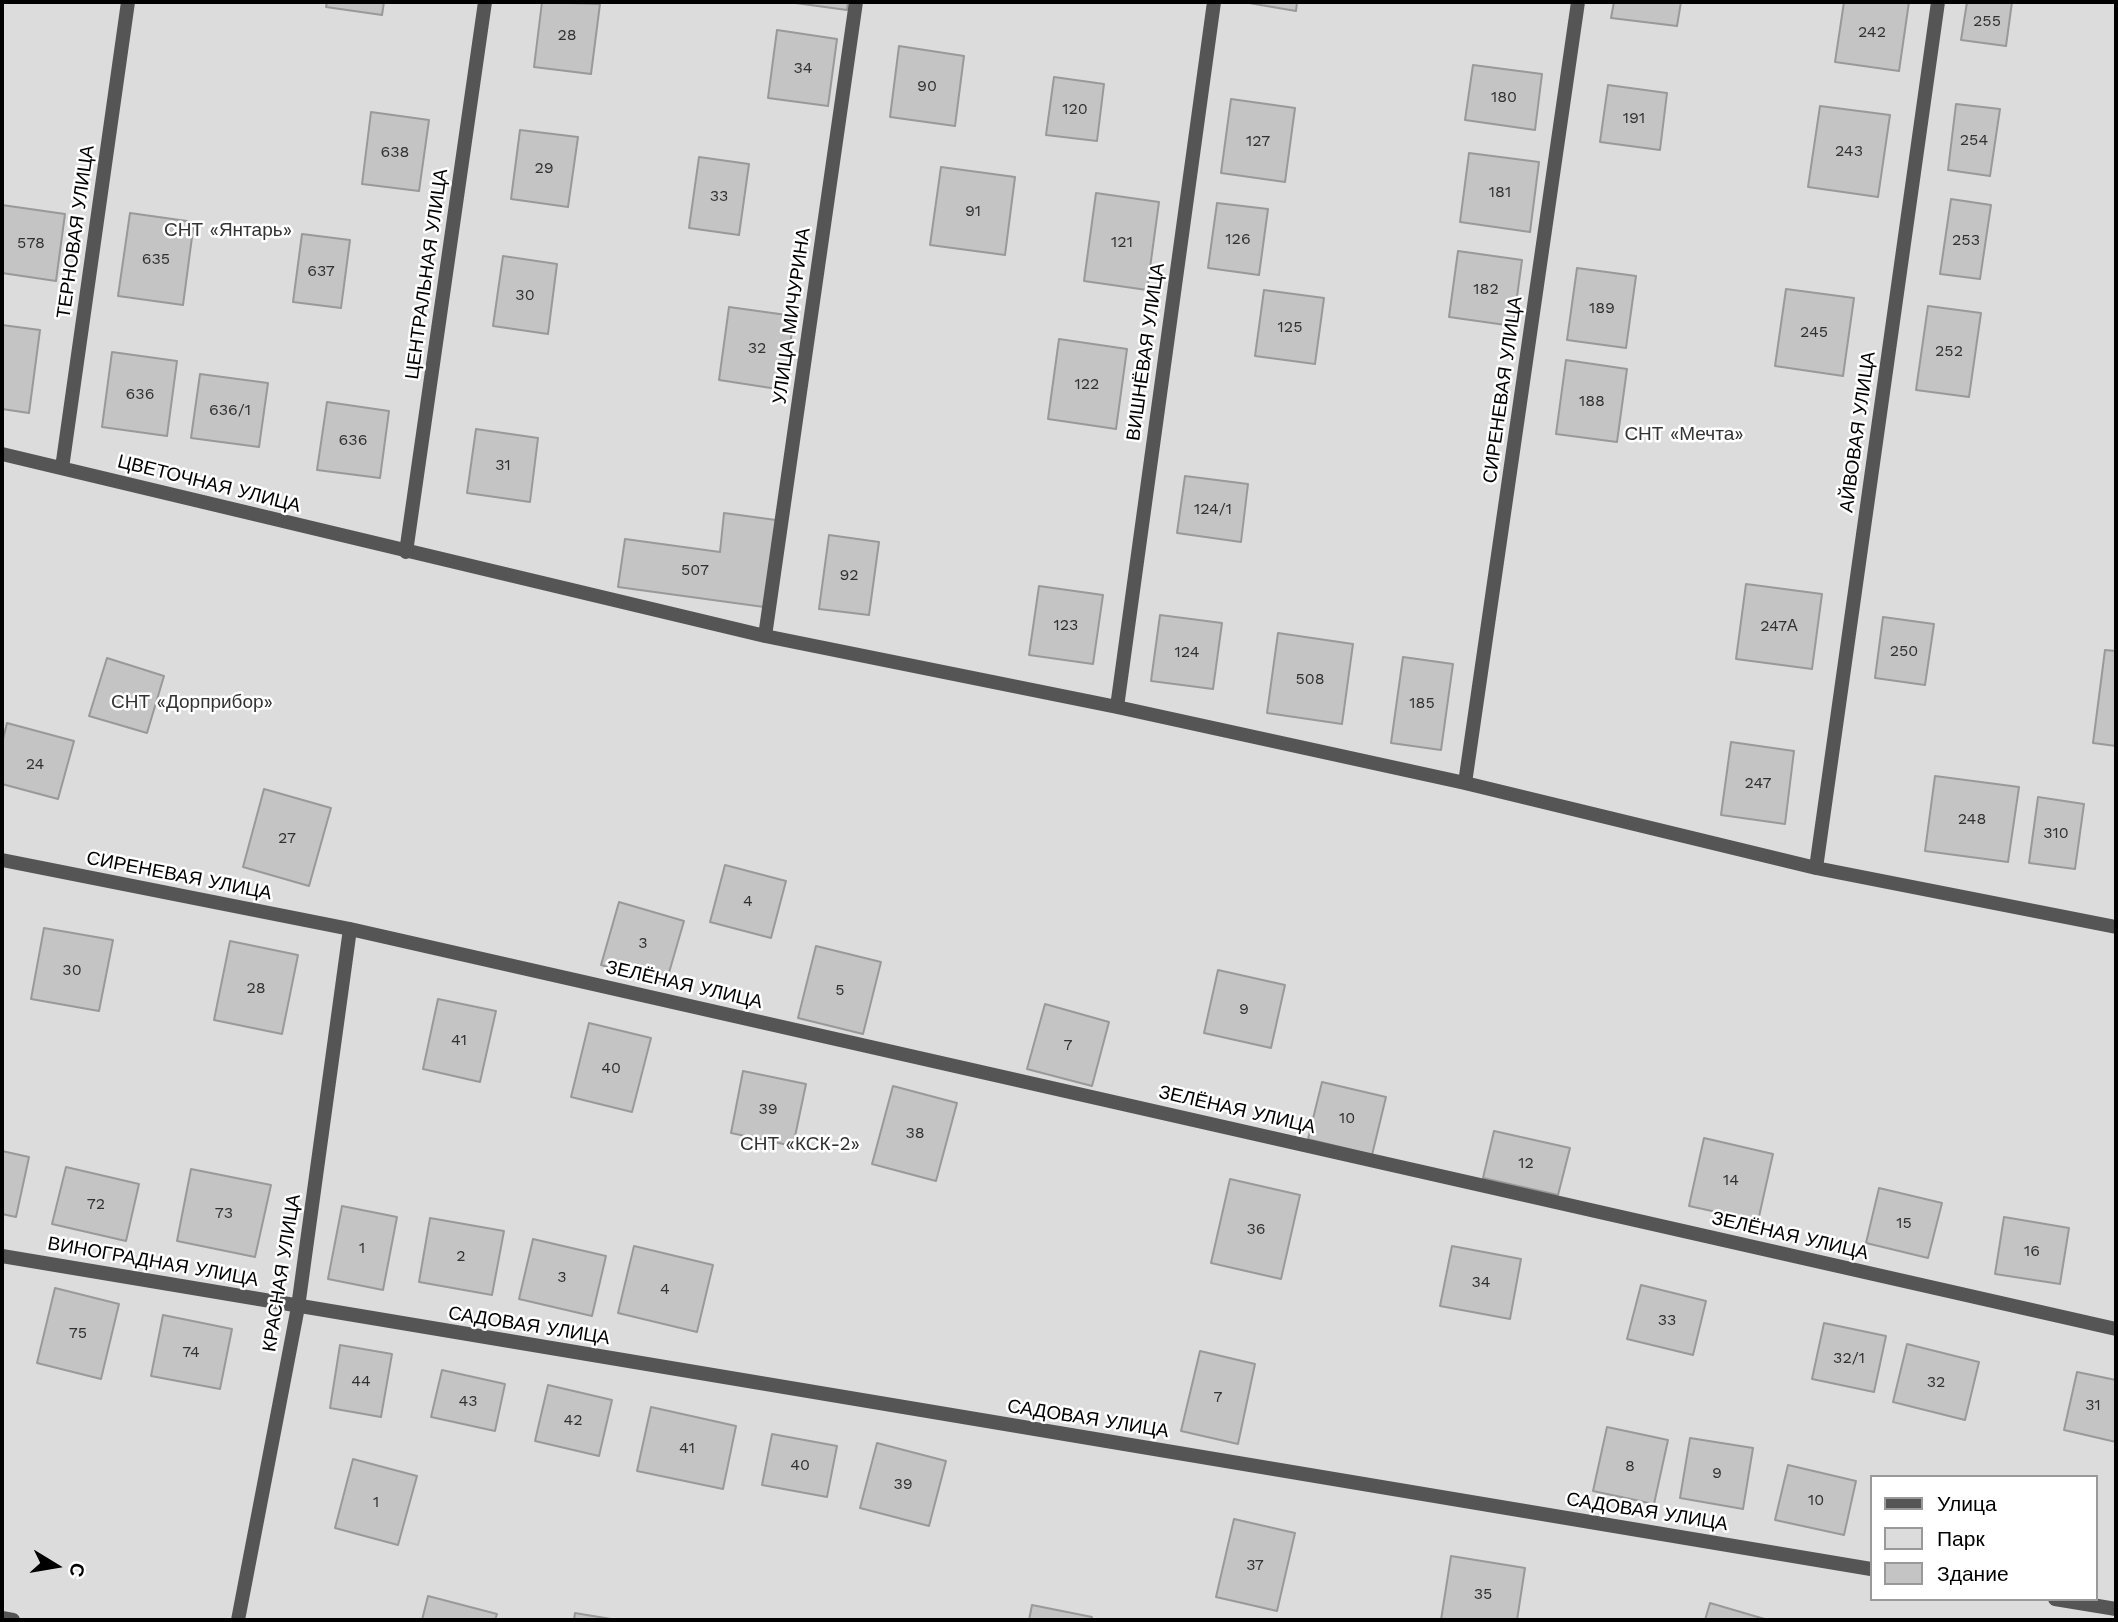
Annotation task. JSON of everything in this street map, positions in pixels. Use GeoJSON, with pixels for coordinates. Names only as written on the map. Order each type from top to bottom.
{"type":"FeatureCollection","features":[{"type":"Feature","properties":{"kind":"street","name":"ТЕРНОВАЯ УЛИЦА"},"geometry":{"type":"LineString","coordinates":[[62,468],[128,2]]}},
{"type":"Feature","properties":{"kind":"street","name":"ЦЕНТРАЛЬНАЯ УЛИЦА"},"geometry":{"type":"LineString","coordinates":[[406,552],[485,2]]}},
{"type":"Feature","properties":{"kind":"street","name":"УЛИЦА МИЧУРИНА"},"geometry":{"type":"LineString","coordinates":[[765,636],[856,2]]}},
{"type":"Feature","properties":{"kind":"street","name":"ВИШНЁВАЯ УЛИЦА"},"geometry":{"type":"LineString","coordinates":[[1117,707],[1214,2]]}},
{"type":"Feature","properties":{"kind":"street","name":"СИРЕНЕВАЯ УЛИЦА"},"geometry":{"type":"LineString","coordinates":[[1465,783],[1578,2]]}},
{"type":"Feature","properties":{"kind":"street","name":"АЙВОВАЯ УЛИЦА"},"geometry":{"type":"LineString","coordinates":[[1816,869],[1938,2]]}},
{"type":"Feature","properties":{"kind":"street","name":"ЦВЕТОЧНАЯ УЛИЦА"},"geometry":{"type":"LineString","coordinates":[[2,454],[765,636],[1117,707],[1465,783],[1816,869],[2116,927]]}},
{"type":"Feature","properties":{"kind":"street","name":"СИРЕНЕВАЯ УЛИЦА"},"geometry":{"type":"LineString","coordinates":[[2,860],[349,929]]}},
{"type":"Feature","properties":{"kind":"street","name":"КРАСНАЯ УЛИЦА"},"geometry":{"type":"LineString","coordinates":[[237,1620],[298,1307],[349,929]]}},
{"type":"Feature","properties":{"kind":"street","name":"ЗЕЛЁНАЯ УЛИЦА"},"geometry":{"type":"LineString","coordinates":[[349,929],[2116,1329]]}},
{"type":"Feature","properties":{"kind":"street","name":"ВИНОГРАДНАЯ УЛИЦА"},"geometry":{"type":"LineString","coordinates":[[2,1256],[298,1307]]}},
{"type":"Feature","properties":{"kind":"street","name":"САДОВАЯ УЛИЦА"},"geometry":{"type":"LineString","coordinates":[[298,1307],[1870,1569]]}},
{"type":"Feature","properties":{"kind":"street"},"geometry":{"type":"LineString","coordinates":[[2067,1601],[2116,1609]]}},
{"type":"Feature","properties":{"kind":"street"},"geometry":{"type":"LineString","coordinates":[[2,1618],[13,1620]]}},
{"type":"Feature","properties":{"kind":"green space"},"geometry":{"type":"Polygon","coordinates":[[[2,2],[2116,2],[2116,1620],[2,1620],[2,2]]]}},
{"type":"Feature","properties":{"kind":"building"},"geometry":{"type":"Polygon","coordinates":[[[327,2],[384,2],[382,15],[326,7],[327,2]]]}},
{"type":"Feature","properties":{"kind":"building"},"geometry":{"type":"Polygon","coordinates":[[[542,2],[600,4],[591,74],[534,67],[542,2]]]}},
{"type":"Feature","properties":{"kind":"building"},"geometry":{"type":"Polygon","coordinates":[[[788,2],[848,2],[847,10],[788,2]]]}},
{"type":"Feature","properties":{"kind":"building"},"geometry":{"type":"Polygon","coordinates":[[[1243,2],[1297,2],[1296,11],[1243,2]]]}},
{"type":"Feature","properties":{"kind":"building"},"geometry":{"type":"Polygon","coordinates":[[[1614,2],[1681,2],[1677,26],[1611,18],[1614,2]]]}},
{"type":"Feature","properties":{"kind":"building"},"geometry":{"type":"Polygon","coordinates":[[[1844,2],[1909,2],[1899,71],[1835,62],[1844,2]]]}},
{"type":"Feature","properties":{"kind":"building"},"geometry":{"type":"Polygon","coordinates":[[[1967,2],[2012,2],[2006,46],[1961,40],[1967,2]]]}},
{"type":"Feature","properties":{"kind":"building"},"geometry":{"type":"Polygon","coordinates":[[[777,30],[837,39],[828,106],[768,98],[777,30]]]}},
{"type":"Feature","properties":{"kind":"building"},"geometry":{"type":"Polygon","coordinates":[[[899,46],[964,56],[955,126],[890,117],[899,46]]]}},
{"type":"Feature","properties":{"kind":"building"},"geometry":{"type":"Polygon","coordinates":[[[1473,65],[1542,74],[1535,130],[1465,120],[1473,65]]]}},
{"type":"Feature","properties":{"kind":"building"},"geometry":{"type":"Polygon","coordinates":[[[1054,77],[1104,84],[1097,141],[1046,135],[1054,77]]]}},
{"type":"Feature","properties":{"kind":"building"},"geometry":{"type":"Polygon","coordinates":[[[1608,85],[1667,93],[1660,150],[1600,142],[1608,85]]]}},
{"type":"Feature","properties":{"kind":"building"},"geometry":{"type":"Polygon","coordinates":[[[1231,99],[1295,108],[1285,182],[1221,173],[1231,99]]]}},
{"type":"Feature","properties":{"kind":"building"},"geometry":{"type":"Polygon","coordinates":[[[1956,104],[2000,109],[1990,176],[1948,170],[1956,104]]]}},
{"type":"Feature","properties":{"kind":"building"},"geometry":{"type":"Polygon","coordinates":[[[1820,106],[1890,115],[1878,197],[1808,187],[1820,106]]]}},
{"type":"Feature","properties":{"kind":"building"},"geometry":{"type":"Polygon","coordinates":[[[371,112],[429,120],[419,191],[362,184],[371,112]]]}},
{"type":"Feature","properties":{"kind":"building"},"geometry":{"type":"Polygon","coordinates":[[[520,130],[578,137],[568,207],[511,199],[520,130]]]}},
{"type":"Feature","properties":{"kind":"building"},"geometry":{"type":"Polygon","coordinates":[[[1469,153],[1539,162],[1530,232],[1460,222],[1469,153]]]}},
{"type":"Feature","properties":{"kind":"building"},"geometry":{"type":"Polygon","coordinates":[[[699,157],[749,164],[739,235],[689,228],[699,157]]]}},
{"type":"Feature","properties":{"kind":"building"},"geometry":{"type":"Polygon","coordinates":[[[941,167],[1015,177],[1005,255],[930,245],[941,167]]]}},
{"type":"Feature","properties":{"kind":"building"},"geometry":{"type":"Polygon","coordinates":[[[1096,193],[1159,202],[1147,290],[1084,281],[1096,193]]]}},
{"type":"Feature","properties":{"kind":"building"},"geometry":{"type":"Polygon","coordinates":[[[1951,199],[1991,205],[1980,279],[1940,274],[1951,199]]]}},
{"type":"Feature","properties":{"kind":"building"},"geometry":{"type":"Polygon","coordinates":[[[1217,203],[1268,209],[1259,275],[1208,268],[1217,203]]]}},
{"type":"Feature","properties":{"kind":"building"},"geometry":{"type":"Polygon","coordinates":[[[2,205],[65,214],[56,281],[2,273],[2,205]]]}},
{"type":"Feature","properties":{"kind":"building"},"geometry":{"type":"Polygon","coordinates":[[[130,213],[194,222],[183,305],[118,296],[130,213]]]}},
{"type":"Feature","properties":{"kind":"building"},"geometry":{"type":"Polygon","coordinates":[[[302,234],[350,240],[341,308],[293,302],[302,234]]]}},
{"type":"Feature","properties":{"kind":"building"},"geometry":{"type":"Polygon","coordinates":[[[1458,251],[1522,260],[1513,326],[1449,317],[1458,251]]]}},
{"type":"Feature","properties":{"kind":"building"},"geometry":{"type":"Polygon","coordinates":[[[503,256],[557,264],[548,334],[493,326],[503,256]]]}},
{"type":"Feature","properties":{"kind":"building"},"geometry":{"type":"Polygon","coordinates":[[[1577,268],[1636,276],[1626,348],[1567,340],[1577,268]]]}},
{"type":"Feature","properties":{"kind":"building"},"geometry":{"type":"Polygon","coordinates":[[[1786,289],[1854,298],[1843,376],[1775,366],[1786,289]]]}},
{"type":"Feature","properties":{"kind":"building"},"geometry":{"type":"Polygon","coordinates":[[[1264,290],[1324,298],[1315,364],[1255,356],[1264,290]]]}},
{"type":"Feature","properties":{"kind":"building"},"geometry":{"type":"Polygon","coordinates":[[[1928,306],[1981,313],[1969,397],[1916,390],[1928,306]]]}},
{"type":"Feature","properties":{"kind":"building"},"geometry":{"type":"Polygon","coordinates":[[[729,307],[794,316],[784,390],[719,380],[729,307]]]}},
{"type":"Feature","properties":{"kind":"building"},"geometry":{"type":"Polygon","coordinates":[[[2,325],[40,330],[29,413],[2,409],[2,325]]]}},
{"type":"Feature","properties":{"kind":"building"},"geometry":{"type":"Polygon","coordinates":[[[1059,339],[1127,349],[1116,429],[1048,419],[1059,339]]]}},
{"type":"Feature","properties":{"kind":"building"},"geometry":{"type":"Polygon","coordinates":[[[112,352],[177,361],[167,436],[102,427],[112,352]]]}},
{"type":"Feature","properties":{"kind":"building"},"geometry":{"type":"Polygon","coordinates":[[[1566,360],[1627,369],[1617,442],[1556,434],[1566,360]]]}},
{"type":"Feature","properties":{"kind":"building"},"geometry":{"type":"Polygon","coordinates":[[[200,374],[268,383],[259,447],[191,438],[200,374]]]}},
{"type":"Feature","properties":{"kind":"building"},"geometry":{"type":"Polygon","coordinates":[[[327,402],[389,411],[380,478],[317,470],[327,402]]]}},
{"type":"Feature","properties":{"kind":"building"},"geometry":{"type":"Polygon","coordinates":[[[476,429],[538,438],[530,502],[467,493],[476,429]]]}},
{"type":"Feature","properties":{"kind":"building"},"geometry":{"type":"Polygon","coordinates":[[[1185,476],[1248,484],[1241,542],[1177,533],[1185,476]]]}},
{"type":"Feature","properties":{"kind":"building"},"geometry":{"type":"Polygon","coordinates":[[[724,513],[776,520],[764,607],[618,587],[625,539],[720,552],[724,513]]]}},
{"type":"Feature","properties":{"kind":"building"},"geometry":{"type":"Polygon","coordinates":[[[829,535],[879,542],[869,615],[819,609],[829,535]]]}},
{"type":"Feature","properties":{"kind":"building"},"geometry":{"type":"Polygon","coordinates":[[[1746,584],[1822,594],[1812,669],[1736,659],[1746,584]]]}},
{"type":"Feature","properties":{"kind":"building"},"geometry":{"type":"Polygon","coordinates":[[[1039,586],[1103,595],[1093,664],[1029,655],[1039,586]]]}},
{"type":"Feature","properties":{"kind":"building"},"geometry":{"type":"Polygon","coordinates":[[[1160,615],[1222,623],[1213,689],[1151,681],[1160,615]]]}},
{"type":"Feature","properties":{"kind":"building"},"geometry":{"type":"Polygon","coordinates":[[[1883,617],[1934,624],[1925,685],[1875,678],[1883,617]]]}},
{"type":"Feature","properties":{"kind":"building"},"geometry":{"type":"Polygon","coordinates":[[[1278,633],[1353,644],[1342,724],[1267,713],[1278,633]]]}},
{"type":"Feature","properties":{"kind":"building"},"geometry":{"type":"Polygon","coordinates":[[[2105,650],[2116,651],[2116,746],[2093,743],[2105,650]]]}},
{"type":"Feature","properties":{"kind":"building"},"geometry":{"type":"Polygon","coordinates":[[[1403,657],[1453,664],[1441,750],[1391,743],[1403,657]]]}},
{"type":"Feature","properties":{"kind":"building"},"geometry":{"type":"Polygon","coordinates":[[[107,658],[164,676],[147,733],[89,716],[107,658]]]}},
{"type":"Feature","properties":{"kind":"building"},"geometry":{"type":"Polygon","coordinates":[[[7,723],[74,741],[58,799],[2,784],[2,743],[7,723]]]}},
{"type":"Feature","properties":{"kind":"building"},"geometry":{"type":"Polygon","coordinates":[[[1731,742],[1794,751],[1785,824],[1721,815],[1731,742]]]}},
{"type":"Feature","properties":{"kind":"building"},"geometry":{"type":"Polygon","coordinates":[[[1935,776],[2019,787],[2008,862],[1925,851],[1935,776]]]}},
{"type":"Feature","properties":{"kind":"building"},"geometry":{"type":"Polygon","coordinates":[[[264,789],[331,808],[309,886],[243,867],[264,789]]]}},
{"type":"Feature","properties":{"kind":"building"},"geometry":{"type":"Polygon","coordinates":[[[2038,797],[2084,804],[2075,869],[2029,863],[2038,797]]]}},
{"type":"Feature","properties":{"kind":"building"},"geometry":{"type":"Polygon","coordinates":[[[725,865],[786,881],[771,938],[710,922],[725,865]]]}},
{"type":"Feature","properties":{"kind":"building"},"geometry":{"type":"Polygon","coordinates":[[[619,902],[684,921],[666,983],[601,965],[619,902]]]}},
{"type":"Feature","properties":{"kind":"building"},"geometry":{"type":"Polygon","coordinates":[[[44,928],[113,940],[99,1011],[31,999],[44,928]]]}},
{"type":"Feature","properties":{"kind":"building"},"geometry":{"type":"Polygon","coordinates":[[[230,941],[298,955],[282,1034],[214,1020],[230,941]]]}},
{"type":"Feature","properties":{"kind":"building"},"geometry":{"type":"Polygon","coordinates":[[[816,946],[881,962],[863,1034],[798,1018],[816,946]]]}},
{"type":"Feature","properties":{"kind":"building"},"geometry":{"type":"Polygon","coordinates":[[[1218,970],[1285,985],[1271,1048],[1204,1033],[1218,970]]]}},
{"type":"Feature","properties":{"kind":"building"},"geometry":{"type":"Polygon","coordinates":[[[438,999],[496,1011],[480,1082],[423,1069],[438,999]]]}},
{"type":"Feature","properties":{"kind":"building"},"geometry":{"type":"Polygon","coordinates":[[[1045,1004],[1109,1022],[1092,1086],[1027,1069],[1045,1004]]]}},
{"type":"Feature","properties":{"kind":"building"},"geometry":{"type":"Polygon","coordinates":[[[589,1023],[651,1038],[632,1112],[571,1097],[589,1023]]]}},
{"type":"Feature","properties":{"kind":"building"},"geometry":{"type":"Polygon","coordinates":[[[743,1071],[806,1084],[793,1146],[731,1133],[743,1071]]]}},
{"type":"Feature","properties":{"kind":"building"},"geometry":{"type":"Polygon","coordinates":[[[1322,1082],[1386,1097],[1372,1155],[1308,1139],[1322,1082]]]}},
{"type":"Feature","properties":{"kind":"building"},"geometry":{"type":"Polygon","coordinates":[[[893,1086],[957,1103],[936,1181],[872,1164],[893,1086]]]}},
{"type":"Feature","properties":{"kind":"building"},"geometry":{"type":"Polygon","coordinates":[[[1494,1131],[1570,1148],[1558,1195],[1483,1178],[1494,1131]]]}},
{"type":"Feature","properties":{"kind":"building"},"geometry":{"type":"Polygon","coordinates":[[[1704,1138],[1773,1154],[1758,1221],[1689,1206],[1704,1138]]]}},
{"type":"Feature","properties":{"kind":"building"},"geometry":{"type":"Polygon","coordinates":[[[2,1151],[29,1157],[16,1217],[2,1214],[2,1151]]]}},
{"type":"Feature","properties":{"kind":"building"},"geometry":{"type":"Polygon","coordinates":[[[66,1167],[139,1184],[126,1241],[52,1224],[66,1167]]]}},
{"type":"Feature","properties":{"kind":"building"},"geometry":{"type":"Polygon","coordinates":[[[191,1169],[271,1185],[255,1257],[177,1241],[191,1169]]]}},
{"type":"Feature","properties":{"kind":"building"},"geometry":{"type":"Polygon","coordinates":[[[1230,1179],[1300,1195],[1281,1279],[1211,1263],[1230,1179]]]}},
{"type":"Feature","properties":{"kind":"building"},"geometry":{"type":"Polygon","coordinates":[[[1879,1188],[1942,1203],[1928,1258],[1866,1243],[1879,1188]]]}},
{"type":"Feature","properties":{"kind":"building"},"geometry":{"type":"Polygon","coordinates":[[[342,1206],[397,1217],[383,1290],[328,1279],[342,1206]]]}},
{"type":"Feature","properties":{"kind":"building"},"geometry":{"type":"Polygon","coordinates":[[[2004,1217],[2069,1228],[2060,1284],[1995,1274],[2004,1217]]]}},
{"type":"Feature","properties":{"kind":"building"},"geometry":{"type":"Polygon","coordinates":[[[430,1218],[504,1231],[492,1295],[419,1282],[430,1218]]]}},
{"type":"Feature","properties":{"kind":"building"},"geometry":{"type":"Polygon","coordinates":[[[533,1239],[606,1256],[592,1316],[519,1299],[533,1239]]]}},
{"type":"Feature","properties":{"kind":"building"},"geometry":{"type":"Polygon","coordinates":[[[634,1246],[713,1265],[697,1332],[618,1313],[634,1246]]]}},
{"type":"Feature","properties":{"kind":"building"},"geometry":{"type":"Polygon","coordinates":[[[1452,1246],[1521,1259],[1510,1319],[1440,1306],[1452,1246]]]}},
{"type":"Feature","properties":{"kind":"building"},"geometry":{"type":"Polygon","coordinates":[[[1641,1285],[1706,1301],[1693,1355],[1627,1339],[1641,1285]]]}},
{"type":"Feature","properties":{"kind":"building"},"geometry":{"type":"Polygon","coordinates":[[[55,1288],[119,1304],[101,1379],[37,1363],[55,1288]]]}},
{"type":"Feature","properties":{"kind":"building"},"geometry":{"type":"Polygon","coordinates":[[[163,1315],[232,1329],[220,1389],[151,1376],[163,1315]]]}},
{"type":"Feature","properties":{"kind":"building"},"geometry":{"type":"Polygon","coordinates":[[[1824,1323],[1886,1336],[1874,1392],[1812,1379],[1824,1323]]]}},
{"type":"Feature","properties":{"kind":"building"},"geometry":{"type":"Polygon","coordinates":[[[1907,1344],[1979,1362],[1965,1420],[1893,1402],[1907,1344]]]}},
{"type":"Feature","properties":{"kind":"building"},"geometry":{"type":"Polygon","coordinates":[[[340,1345],[392,1354],[381,1417],[330,1408],[340,1345]]]}},
{"type":"Feature","properties":{"kind":"building"},"geometry":{"type":"Polygon","coordinates":[[[1200,1351],[1255,1364],[1238,1444],[1181,1431],[1200,1351]]]}},
{"type":"Feature","properties":{"kind":"building"},"geometry":{"type":"Polygon","coordinates":[[[442,1370],[505,1384],[495,1431],[431,1417],[442,1370]]]}},
{"type":"Feature","properties":{"kind":"building"},"geometry":{"type":"Polygon","coordinates":[[[2077,1372],[2116,1380],[2116,1442],[2064,1430],[2077,1372]]]}},
{"type":"Feature","properties":{"kind":"building"},"geometry":{"type":"Polygon","coordinates":[[[548,1385],[612,1400],[599,1456],[535,1441],[548,1385]]]}},
{"type":"Feature","properties":{"kind":"building"},"geometry":{"type":"Polygon","coordinates":[[[651,1407],[736,1426],[723,1489],[637,1471],[651,1407]]]}},
{"type":"Feature","properties":{"kind":"building"},"geometry":{"type":"Polygon","coordinates":[[[1607,1427],[1668,1440],[1654,1504],[1593,1491],[1607,1427]]]}},
{"type":"Feature","properties":{"kind":"building"},"geometry":{"type":"Polygon","coordinates":[[[772,1434],[837,1446],[827,1497],[762,1485],[772,1434]]]}},
{"type":"Feature","properties":{"kind":"building"},"geometry":{"type":"Polygon","coordinates":[[[1690,1438],[1753,1448],[1743,1509],[1680,1498],[1690,1438]]]}},
{"type":"Feature","properties":{"kind":"building"},"geometry":{"type":"Polygon","coordinates":[[[877,1443],[946,1461],[929,1526],[860,1508],[877,1443]]]}},
{"type":"Feature","properties":{"kind":"building"},"geometry":{"type":"Polygon","coordinates":[[[353,1459],[417,1476],[398,1545],[335,1528],[353,1459]]]}},
{"type":"Feature","properties":{"kind":"building"},"geometry":{"type":"Polygon","coordinates":[[[1788,1465],[1856,1481],[1844,1535],[1775,1520],[1788,1465]]]}},
{"type":"Feature","properties":{"kind":"building"},"geometry":{"type":"Polygon","coordinates":[[[1234,1519],[1295,1533],[1277,1611],[1216,1597],[1234,1519]]]}},
{"type":"Feature","properties":{"kind":"building"},"geometry":{"type":"Polygon","coordinates":[[[1451,1556],[1525,1568],[1517,1620],[1441,1620],[1451,1556]]]}},
{"type":"Feature","properties":{"kind":"building"},"geometry":{"type":"Polygon","coordinates":[[[428,1596],[497,1614],[495,1620],[422,1620],[428,1596]]]}},
{"type":"Feature","properties":{"kind":"building"},"geometry":{"type":"Polygon","coordinates":[[[1710,1603],[1768,1620],[1705,1620],[1710,1603]]]}},
{"type":"Feature","properties":{"kind":"building"},"geometry":{"type":"Polygon","coordinates":[[[1032,1605],[1092,1617],[1091,1620],[1029,1620],[1032,1605]]]}},
{"type":"Feature","properties":{"kind":"building"},"geometry":{"type":"Polygon","coordinates":[[[575,1613],[617,1620],[574,1620],[575,1613]]]}},
{"type":"Feature","properties":{"kind":"park label","name":"СНТ «Янтарь»"},"geometry":{"type":"Point","coordinates":[228,230]}},
{"type":"Feature","properties":{"kind":"park label","name":"СНТ «Мечта»"},"geometry":{"type":"Point","coordinates":[1684,434]}},
{"type":"Feature","properties":{"kind":"park label","name":"СНТ «Дорприбор»"},"geometry":{"type":"Point","coordinates":[192,702]}},
{"type":"Feature","properties":{"kind":"park label","name":"СНТ «КСК-2»"},"geometry":{"type":"Point","coordinates":[800,1144]}}]}
